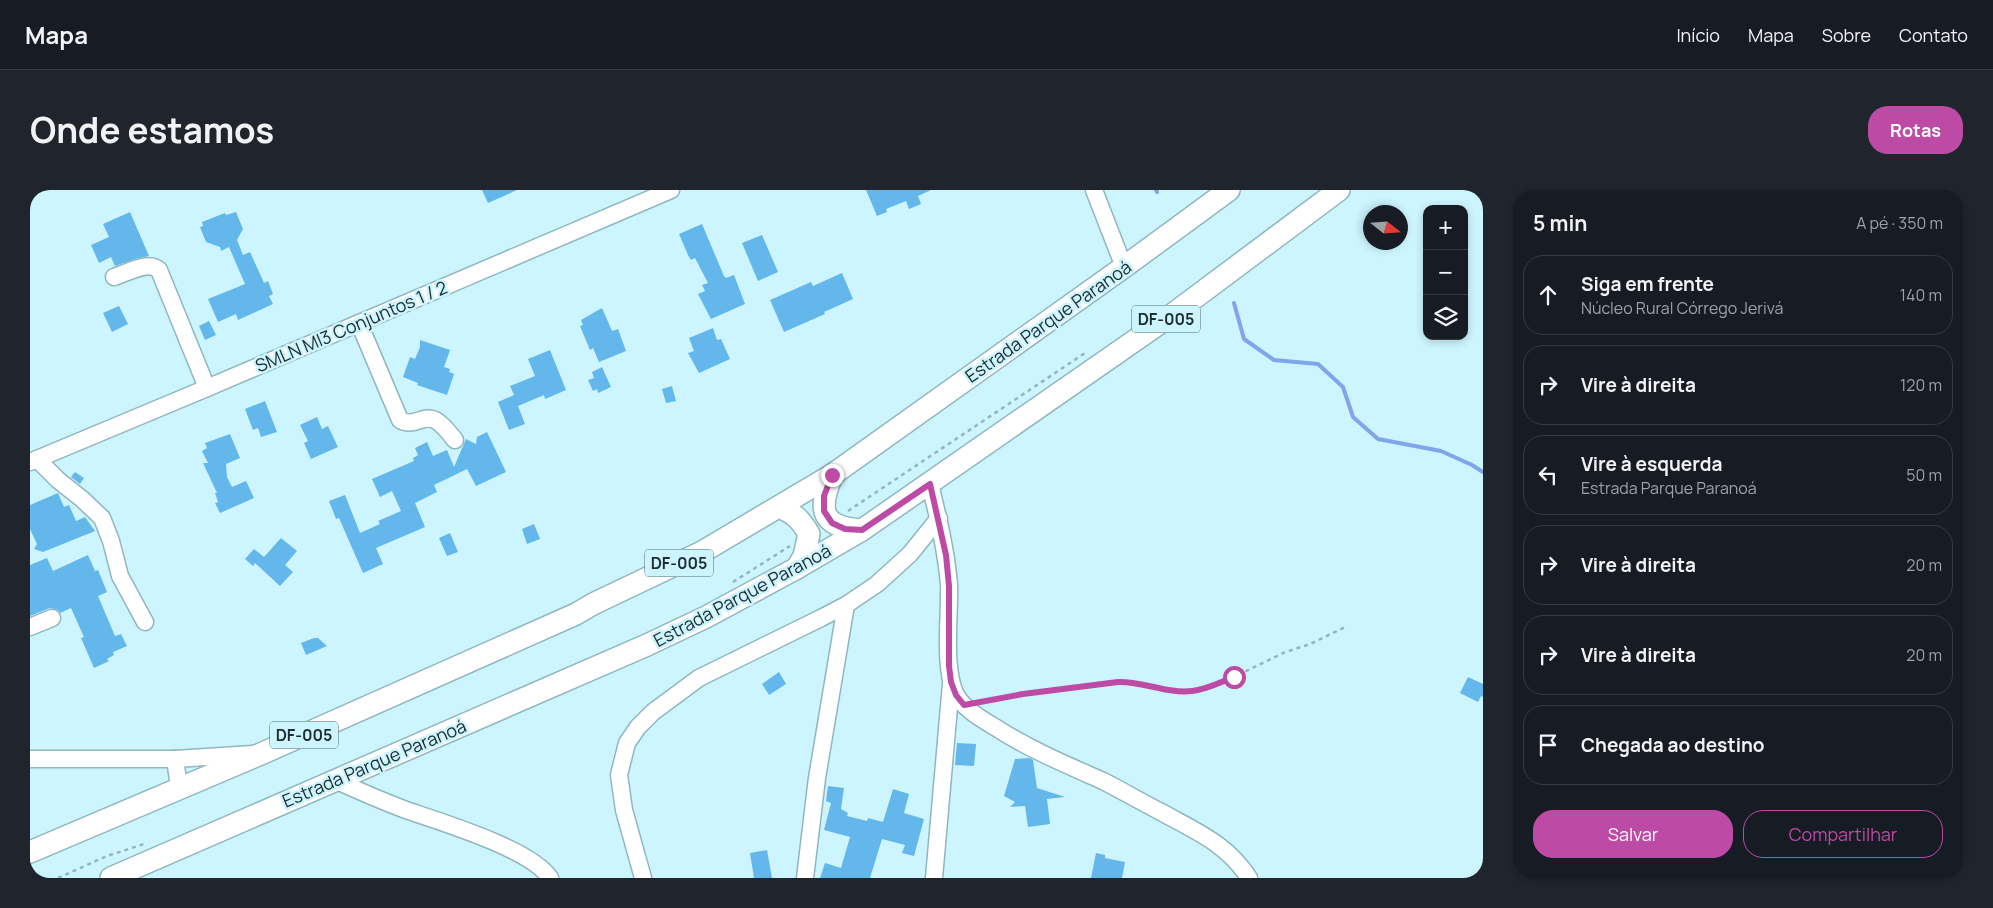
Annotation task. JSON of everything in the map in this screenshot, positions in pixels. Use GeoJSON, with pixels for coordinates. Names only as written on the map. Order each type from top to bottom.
{"type":"FeatureCollection","features":[{"type":"Feature","properties":{"kind":"main road","name":"Estrada Parque Paranoá"},"geometry":{"type":"LineString","coordinates":[[30,852],[263,753],[576,614],[702,552],[832,475],[1229,190]]}},
{"type":"Feature","properties":{"kind":"main road","name":"Estrada Parque Paranoá"},"geometry":{"type":"LineString","coordinates":[[111,878],[647,645],[706,617],[798,568],[862,530],[930,484],[1172,314],[1339,190]]}},
{"type":"Feature","properties":{"kind":"main road"},"geometry":{"type":"LineString","coordinates":[[832,475],[824,496],[824,511],[832,523],[845,529],[862,530]]}},
{"type":"Feature","properties":{"kind":"main road"},"geometry":{"type":"LineString","coordinates":[[779,507],[790,511],[802,521],[809,534],[804,556],[798,568]]}},
{"type":"Feature","properties":{"kind":"street","name":"SMLN MI3 Conjuntos 1 / 2"},"geometry":{"type":"LineString","coordinates":[[33,460],[207,388],[671,190]]}},
{"type":"Feature","properties":{"kind":"street"},"geometry":{"type":"LineString","coordinates":[[1094,190],[1124,267]]}},
{"type":"Feature","properties":{"kind":"street"},"geometry":{"type":"LineString","coordinates":[[114,277],[148,266],[159,270],[207,388]]}},
{"type":"Feature","properties":{"kind":"street"},"geometry":{"type":"LineString","coordinates":[[359,322],[400,420],[408,423],[430,418],[442,425],[454,440]]}},
{"type":"Feature","properties":{"kind":"street"},"geometry":{"type":"LineString","coordinates":[[33,460],[82,499],[102,518],[111,541],[120,576],[145,622]]}},
{"type":"Feature","properties":{"kind":"street"},"geometry":{"type":"LineString","coordinates":[[930,484],[939,518],[948,570],[949,666],[951,682],[934,878]]}},
{"type":"Feature","properties":{"kind":"street"},"geometry":{"type":"LineString","coordinates":[[643,878],[624,810],[619,775],[627,743],[638,726],[652,712],[699,678],[846,605],[877,584],[910,554],[939,518]]}},
{"type":"Feature","properties":{"kind":"street"},"geometry":{"type":"LineString","coordinates":[[805,878],[817,778],[846,605]]}},
{"type":"Feature","properties":{"kind":"street"},"geometry":{"type":"LineString","coordinates":[[30,627],[52,618]]}},
{"type":"Feature","properties":{"kind":"street"},"geometry":{"type":"LineString","coordinates":[[951,682],[956,695],[964,705],[980,718],[1007,735],[1105,782],[1209,838],[1228,852],[1249,878]]}},
{"type":"Feature","properties":{"kind":"street"},"geometry":{"type":"LineString","coordinates":[[30,759],[175,759],[263,753]]}},
{"type":"Feature","properties":{"kind":"street"},"geometry":{"type":"LineString","coordinates":[[175,759],[179,788]]}},
{"type":"Feature","properties":{"kind":"street"},"geometry":{"type":"LineString","coordinates":[[336,780],[378,799],[513,850],[538,864],[550,878]]}},
{"type":"Feature","properties":{"kind":"path"},"geometry":{"type":"LineString","coordinates":[[964,705],[1023,694],[1132,681],[1172,690],[1193,692],[1234,677],[1283,653],[1310,644],[1347,626]]}},
{"type":"Feature","properties":{"kind":"building"},"geometry":{"type":"Polygon","coordinates":[[[482,190],[517,190],[488,203],[482,190]]]}},
{"type":"Feature","properties":{"kind":"building"},"geometry":{"type":"Polygon","coordinates":[[[866,190],[931,190],[918,196],[921,204],[909,209],[906,201],[886,209],[887,212],[877,216],[866,190]]]}},
{"type":"Feature","properties":{"kind":"building"},"geometry":{"type":"Polygon","coordinates":[[[130,212],[149,256],[115,266],[111,257],[99,263],[91,245],[109,237],[103,224],[130,212]]]}},
{"type":"Feature","properties":{"kind":"building"},"geometry":{"type":"Polygon","coordinates":[[[236,212],[243,229],[237,240],[243,255],[250,252],[264,283],[268,281],[273,294],[269,296],[273,304],[238,320],[236,314],[218,322],[208,299],[245,284],[229,247],[221,251],[220,247],[206,242],[200,227],[203,226],[202,222],[225,213],[226,215],[236,212]]]}},
{"type":"Feature","properties":{"kind":"building"},"geometry":{"type":"Polygon","coordinates":[[[702,224],[724,276],[726,278],[734,275],[745,304],[711,319],[698,294],[705,291],[702,285],[708,283],[695,258],[691,260],[688,255],[679,234],[702,224]]]}},
{"type":"Feature","properties":{"kind":"building"},"geometry":{"type":"Polygon","coordinates":[[[762,235],[778,272],[758,281],[742,243],[762,235]]]}},
{"type":"Feature","properties":{"kind":"building"},"geometry":{"type":"Polygon","coordinates":[[[842,273],[853,299],[784,332],[770,300],[811,282],[813,286],[842,273]]]}},
{"type":"Feature","properties":{"kind":"building"},"geometry":{"type":"Polygon","coordinates":[[[119,306],[128,324],[112,332],[103,313],[119,306]]]}},
{"type":"Feature","properties":{"kind":"building"},"geometry":{"type":"Polygon","coordinates":[[[602,308],[612,331],[618,329],[626,351],[599,362],[593,348],[590,350],[580,326],[583,325],[581,320],[602,308]]]}},
{"type":"Feature","properties":{"kind":"building"},"geometry":{"type":"Polygon","coordinates":[[[209,321],[216,335],[205,340],[199,326],[209,321]]]}},
{"type":"Feature","properties":{"kind":"building"},"geometry":{"type":"Polygon","coordinates":[[[713,328],[717,340],[721,339],[730,359],[699,373],[688,353],[694,351],[689,338],[713,328]]]}},
{"type":"Feature","properties":{"kind":"building"},"geometry":{"type":"Polygon","coordinates":[[[420,340],[450,350],[444,367],[450,369],[449,372],[454,374],[447,395],[417,385],[418,383],[403,377],[410,357],[415,359],[420,347],[420,340]]]}},
{"type":"Feature","properties":{"kind":"building"},"geometry":{"type":"Polygon","coordinates":[[[550,350],[566,390],[545,399],[544,395],[518,406],[525,424],[509,430],[498,402],[514,395],[510,386],[535,376],[528,359],[550,350]]]}},
{"type":"Feature","properties":{"kind":"building"},"geometry":{"type":"Polygon","coordinates":[[[602,367],[611,387],[598,393],[597,389],[593,391],[588,380],[594,378],[592,372],[602,367]]]}},
{"type":"Feature","properties":{"kind":"building"},"geometry":{"type":"Polygon","coordinates":[[[672,386],[676,401],[666,403],[662,389],[672,386]]]}},
{"type":"Feature","properties":{"kind":"building"},"geometry":{"type":"Polygon","coordinates":[[[265,401],[277,432],[261,437],[258,428],[253,430],[245,409],[265,401]]]}},
{"type":"Feature","properties":{"kind":"building"},"geometry":{"type":"Polygon","coordinates":[[[317,417],[322,429],[328,426],[338,447],[311,459],[304,443],[308,441],[300,425],[317,417]]]}},
{"type":"Feature","properties":{"kind":"building"},"geometry":{"type":"Polygon","coordinates":[[[487,432],[506,472],[476,486],[467,469],[434,485],[437,492],[415,503],[425,527],[376,548],[383,564],[363,573],[339,518],[336,519],[329,501],[345,495],[360,533],[380,524],[378,521],[401,511],[392,491],[380,497],[372,479],[414,461],[413,458],[418,455],[415,448],[427,442],[433,456],[447,450],[454,467],[466,439],[476,444],[477,437],[487,432]]]}},
{"type":"Feature","properties":{"kind":"building"},"geometry":{"type":"Polygon","coordinates":[[[230,434],[240,458],[226,464],[227,477],[232,487],[246,481],[254,498],[220,513],[215,503],[218,502],[215,493],[217,493],[203,463],[208,463],[202,451],[207,448],[205,443],[230,434]]]}},
{"type":"Feature","properties":{"kind":"building"},"geometry":{"type":"Polygon","coordinates":[[[75,472],[84,478],[80,484],[71,477],[75,472]]]}},
{"type":"Feature","properties":{"kind":"building"},"geometry":{"type":"Polygon","coordinates":[[[58,493],[64,507],[69,505],[76,521],[85,517],[95,531],[43,552],[34,549],[37,544],[30,529],[30,505],[58,493]]]}},
{"type":"Feature","properties":{"kind":"building"},"geometry":{"type":"Polygon","coordinates":[[[534,524],[540,539],[527,544],[522,529],[534,524]]]}},
{"type":"Feature","properties":{"kind":"building"},"geometry":{"type":"Polygon","coordinates":[[[450,533],[458,552],[447,556],[439,538],[450,533]]]}},
{"type":"Feature","properties":{"kind":"building"},"geometry":{"type":"Polygon","coordinates":[[[281,538],[297,551],[285,565],[293,572],[280,586],[255,563],[253,566],[245,559],[254,549],[264,557],[281,538]]]}},
{"type":"Feature","properties":{"kind":"building"},"geometry":{"type":"Polygon","coordinates":[[[88,555],[95,571],[98,570],[107,592],[98,596],[115,636],[121,634],[127,646],[113,652],[114,655],[107,659],[109,661],[94,668],[81,638],[84,637],[71,608],[60,613],[58,610],[50,608],[30,616],[30,565],[47,558],[53,571],[88,555]]]}},
{"type":"Feature","properties":{"kind":"building"},"geometry":{"type":"Polygon","coordinates":[[[318,638],[327,646],[306,655],[301,643],[318,638]]]}},
{"type":"Feature","properties":{"kind":"building"},"geometry":{"type":"Polygon","coordinates":[[[779,672],[786,684],[769,695],[762,684],[779,672]]]}},
{"type":"Feature","properties":{"kind":"building"},"geometry":{"type":"Polygon","coordinates":[[[1468,677],[1483,684],[1483,697],[1481,696],[1478,702],[1460,693],[1468,677]]]}},
{"type":"Feature","properties":{"kind":"building"},"geometry":{"type":"Polygon","coordinates":[[[957,743],[976,744],[974,766],[955,765],[957,743]]]}},
{"type":"Feature","properties":{"kind":"building"},"geometry":{"type":"Polygon","coordinates":[[[1030,758],[1033,760],[1037,788],[1065,797],[1047,799],[1050,824],[1028,827],[1025,806],[1010,807],[1015,802],[1004,796],[1015,759],[1030,758]]]}},
{"type":"Feature","properties":{"kind":"building"},"geometry":{"type":"Polygon","coordinates":[[[828,786],[844,788],[841,809],[848,813],[847,816],[867,821],[868,818],[883,822],[893,789],[909,794],[904,813],[924,819],[914,856],[902,853],[905,845],[882,839],[870,878],[820,878],[825,863],[841,868],[850,837],[824,830],[831,803],[826,801],[828,786]]]}},
{"type":"Feature","properties":{"kind":"building"},"geometry":{"type":"Polygon","coordinates":[[[767,850],[772,878],[754,878],[750,853],[767,850]]]}},
{"type":"Feature","properties":{"kind":"building"},"geometry":{"type":"Polygon","coordinates":[[[1096,853],[1105,855],[1105,858],[1125,862],[1122,878],[1091,878],[1096,853]]]}},
{"type":"Feature","properties":{"kind":"waterway"},"geometry":{"type":"LineString","coordinates":[[1234,303],[1244,339],[1274,360],[1318,364],[1343,387],[1353,417],[1378,439],[1441,451],[1483,472]]}},
{"type":"Feature","properties":{"kind":"route"},"geometry":{"type":"LineString","coordinates":[[832,475],[824,496],[824,511],[832,523],[845,529],[862,530],[930,484],[946,555],[949,586],[949,666],[951,682],[956,695],[964,705],[1023,694],[1132,681],[1172,690],[1193,692],[1234,677]]}}]}
